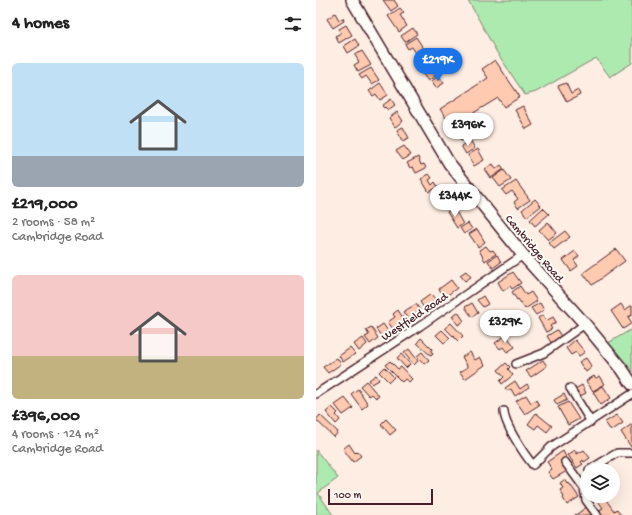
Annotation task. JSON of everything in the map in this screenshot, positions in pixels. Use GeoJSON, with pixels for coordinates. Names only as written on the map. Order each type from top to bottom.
{"type":"FeatureCollection","features":[{"type":"Feature","properties":{"kind":"main road","name":"Cambridge Road"},"geometry":{"type":"LineString","coordinates":[[352,0],[450,163],[522,255],[585,324],[622,369],[632,384]]}},
{"type":"Feature","properties":{"kind":"street","name":"Westfield Road"},"geometry":{"type":"LineString","coordinates":[[316,394],[420,326],[522,255]]}},
{"type":"Feature","properties":{"kind":"street"},"geometry":{"type":"LineString","coordinates":[[516,364],[544,353],[585,324]]}},
{"type":"Feature","properties":{"kind":"street"},"geometry":{"type":"LineString","coordinates":[[570,388],[591,422]]}},
{"type":"Feature","properties":{"kind":"street"},"geometry":{"type":"LineString","coordinates":[[504,411],[506,422],[520,448],[533,465],[551,447],[632,394]]}},
{"type":"Feature","properties":{"kind":"street"},"geometry":{"type":"LineString","coordinates":[[601,463],[617,453],[632,453]]}},
{"type":"Feature","properties":{"kind":"street"},"geometry":{"type":"LineString","coordinates":[[565,462],[584,488],[586,500],[597,515]]}},
{"type":"Feature","properties":{"kind":"green space"},"geometry":{"type":"Polygon","coordinates":[[[468,0],[632,0],[632,63],[610,77],[596,58],[536,92],[525,95],[496,51],[468,0]]]}},
{"type":"Feature","properties":{"kind":"green space"},"geometry":{"type":"Polygon","coordinates":[[[632,329],[632,376],[608,343],[632,329]]]}},
{"type":"Feature","properties":{"kind":"green space"},"geometry":{"type":"Polygon","coordinates":[[[316,450],[338,478],[318,493],[333,515],[316,515],[316,450]]]}},
{"type":"Feature","properties":{"kind":"building"},"geometry":{"type":"Polygon","coordinates":[[[383,0],[394,0],[398,6],[391,11],[383,0]]]}},
{"type":"Feature","properties":{"kind":"building"},"geometry":{"type":"Polygon","coordinates":[[[400,8],[404,13],[400,15],[407,26],[399,32],[388,16],[400,8]]]}},
{"type":"Feature","properties":{"kind":"building"},"geometry":{"type":"Polygon","coordinates":[[[335,13],[339,20],[343,18],[344,21],[333,28],[327,19],[335,13]]]}},
{"type":"Feature","properties":{"kind":"building"},"geometry":{"type":"Polygon","coordinates":[[[346,25],[352,35],[339,43],[335,36],[341,33],[339,29],[346,25]]]}},
{"type":"Feature","properties":{"kind":"building"},"geometry":{"type":"Polygon","coordinates":[[[413,28],[417,34],[405,42],[401,36],[413,28]]]}},
{"type":"Feature","properties":{"kind":"building"},"geometry":{"type":"Polygon","coordinates":[[[416,37],[426,52],[418,56],[412,47],[408,49],[405,44],[416,37]]]}},
{"type":"Feature","properties":{"kind":"building"},"geometry":{"type":"Polygon","coordinates":[[[355,39],[359,46],[348,53],[344,46],[355,39]]]}},
{"type":"Feature","properties":{"kind":"building"},"geometry":{"type":"Polygon","coordinates":[[[362,51],[371,65],[358,72],[354,65],[359,62],[355,55],[362,51]]]}},
{"type":"Feature","properties":{"kind":"building"},"geometry":{"type":"Polygon","coordinates":[[[426,53],[429,58],[425,61],[427,65],[419,70],[413,61],[426,53]]]}},
{"type":"Feature","properties":{"kind":"building"},"geometry":{"type":"Polygon","coordinates":[[[495,60],[520,97],[504,107],[498,98],[467,117],[476,131],[461,141],[440,109],[488,78],[482,69],[495,60]]]}},
{"type":"Feature","properties":{"kind":"building"},"geometry":{"type":"Polygon","coordinates":[[[432,66],[438,74],[428,81],[422,73],[432,66]]]}},
{"type":"Feature","properties":{"kind":"building"},"geometry":{"type":"Polygon","coordinates":[[[371,68],[379,80],[372,84],[366,76],[362,79],[359,75],[371,68]]]}},
{"type":"Feature","properties":{"kind":"building"},"geometry":{"type":"Polygon","coordinates":[[[439,76],[444,83],[436,88],[431,81],[439,76]]]}},
{"type":"Feature","properties":{"kind":"building"},"geometry":{"type":"Polygon","coordinates":[[[380,83],[388,95],[380,100],[376,94],[373,96],[369,91],[380,83]]]}},
{"type":"Feature","properties":{"kind":"building"},"geometry":{"type":"Polygon","coordinates":[[[566,83],[571,94],[578,90],[580,95],[567,102],[558,86],[566,83]]]}},
{"type":"Feature","properties":{"kind":"building"},"geometry":{"type":"Polygon","coordinates":[[[391,99],[395,105],[388,110],[382,106],[391,99]]]}},
{"type":"Feature","properties":{"kind":"building"},"geometry":{"type":"Polygon","coordinates":[[[523,106],[533,125],[526,129],[515,110],[523,106]]]}},
{"type":"Feature","properties":{"kind":"building"},"geometry":{"type":"Polygon","coordinates":[[[397,112],[403,121],[395,127],[389,118],[397,112]]]}},
{"type":"Feature","properties":{"kind":"building"},"geometry":{"type":"Polygon","coordinates":[[[403,127],[409,138],[402,141],[397,130],[403,127]]]}},
{"type":"Feature","properties":{"kind":"building"},"geometry":{"type":"Polygon","coordinates":[[[470,140],[475,148],[466,154],[461,146],[470,140]]]}},
{"type":"Feature","properties":{"kind":"building"},"geometry":{"type":"Polygon","coordinates":[[[404,146],[411,155],[403,160],[396,151],[404,146]]]}},
{"type":"Feature","properties":{"kind":"building"},"geometry":{"type":"Polygon","coordinates":[[[478,149],[484,160],[474,166],[468,155],[478,149]]]}},
{"type":"Feature","properties":{"kind":"building"},"geometry":{"type":"Polygon","coordinates":[[[418,157],[421,165],[424,164],[426,168],[416,173],[413,167],[410,168],[407,163],[418,157]]]}},
{"type":"Feature","properties":{"kind":"building"},"geometry":{"type":"Polygon","coordinates":[[[493,164],[496,169],[501,165],[504,169],[491,178],[485,169],[493,164]]]}},
{"type":"Feature","properties":{"kind":"building"},"geometry":{"type":"Polygon","coordinates":[[[504,170],[511,180],[500,187],[493,178],[504,170]]]}},
{"type":"Feature","properties":{"kind":"building"},"geometry":{"type":"Polygon","coordinates":[[[429,174],[432,178],[429,180],[432,185],[435,182],[438,187],[429,192],[421,179],[429,174]]]}},
{"type":"Feature","properties":{"kind":"building"},"geometry":{"type":"Polygon","coordinates":[[[516,181],[530,200],[518,208],[514,202],[518,199],[512,191],[506,195],[502,190],[516,181]]]}},
{"type":"Feature","properties":{"kind":"building"},"geometry":{"type":"Polygon","coordinates":[[[441,191],[449,205],[442,209],[433,196],[441,191]]]}},
{"type":"Feature","properties":{"kind":"building"},"geometry":{"type":"Polygon","coordinates":[[[535,199],[541,206],[527,217],[522,210],[535,199]]]}},
{"type":"Feature","properties":{"kind":"building"},"geometry":{"type":"Polygon","coordinates":[[[454,208],[463,224],[457,228],[447,212],[454,208]]]}},
{"type":"Feature","properties":{"kind":"building"},"geometry":{"type":"Polygon","coordinates":[[[543,208],[549,214],[535,226],[530,220],[543,208]]]}},
{"type":"Feature","properties":{"kind":"building"},"geometry":{"type":"Polygon","coordinates":[[[548,222],[557,233],[548,240],[539,230],[548,222]]]}},
{"type":"Feature","properties":{"kind":"building"},"geometry":{"type":"Polygon","coordinates":[[[468,223],[472,229],[464,234],[460,228],[468,223]]]}},
{"type":"Feature","properties":{"kind":"building"},"geometry":{"type":"Polygon","coordinates":[[[477,229],[485,242],[478,247],[469,234],[477,229]]]}},
{"type":"Feature","properties":{"kind":"building"},"geometry":{"type":"Polygon","coordinates":[[[565,231],[570,237],[554,249],[549,243],[565,231]]]}},
{"type":"Feature","properties":{"kind":"building"},"geometry":{"type":"Polygon","coordinates":[[[486,246],[490,251],[493,250],[496,254],[485,261],[479,250],[486,246]]]}},
{"type":"Feature","properties":{"kind":"building"},"geometry":{"type":"Polygon","coordinates":[[[616,249],[625,261],[592,285],[583,273],[616,249]]]}},
{"type":"Feature","properties":{"kind":"building"},"geometry":{"type":"Polygon","coordinates":[[[575,251],[579,256],[574,260],[578,266],[571,271],[563,260],[575,251]]]}},
{"type":"Feature","properties":{"kind":"building"},"geometry":{"type":"Polygon","coordinates":[[[497,255],[501,262],[493,268],[488,261],[497,255]]]}},
{"type":"Feature","properties":{"kind":"building"},"geometry":{"type":"Polygon","coordinates":[[[466,271],[471,277],[465,281],[460,275],[466,271]]]}},
{"type":"Feature","properties":{"kind":"building"},"geometry":{"type":"Polygon","coordinates":[[[513,272],[521,283],[512,289],[510,286],[503,291],[498,282],[513,272]]]}},
{"type":"Feature","properties":{"kind":"building"},"geometry":{"type":"Polygon","coordinates":[[[451,280],[457,288],[445,297],[439,289],[451,280]]]}},
{"type":"Feature","properties":{"kind":"building"},"geometry":{"type":"Polygon","coordinates":[[[520,286],[526,295],[531,292],[537,301],[525,309],[512,292],[520,286]]]}},
{"type":"Feature","properties":{"kind":"building"},"geometry":{"type":"Polygon","coordinates":[[[431,294],[436,300],[424,308],[420,302],[431,294]]]}},
{"type":"Feature","properties":{"kind":"building"},"geometry":{"type":"Polygon","coordinates":[[[483,296],[488,304],[483,307],[477,300],[483,296]]]}},
{"type":"Feature","properties":{"kind":"building"},"geometry":{"type":"Polygon","coordinates":[[[472,303],[478,313],[472,317],[465,307],[472,303]]]}},
{"type":"Feature","properties":{"kind":"building"},"geometry":{"type":"Polygon","coordinates":[[[540,303],[544,310],[536,315],[531,308],[540,303]]]}},
{"type":"Feature","properties":{"kind":"building"},"geometry":{"type":"Polygon","coordinates":[[[416,304],[420,310],[408,319],[403,312],[416,304]]]}},
{"type":"Feature","properties":{"kind":"building"},"geometry":{"type":"Polygon","coordinates":[[[621,304],[625,310],[632,305],[632,315],[628,317],[632,323],[623,329],[611,311],[621,304]]]}},
{"type":"Feature","properties":{"kind":"building"},"geometry":{"type":"Polygon","coordinates":[[[398,310],[405,321],[393,329],[388,322],[395,317],[393,314],[398,310]]]}},
{"type":"Feature","properties":{"kind":"building"},"geometry":{"type":"Polygon","coordinates":[[[458,312],[464,321],[458,325],[452,316],[458,312]]]}},
{"type":"Feature","properties":{"kind":"building"},"geometry":{"type":"Polygon","coordinates":[[[543,315],[546,321],[553,317],[556,322],[550,326],[552,329],[546,332],[538,318],[543,315]]]}},
{"type":"Feature","properties":{"kind":"building"},"geometry":{"type":"Polygon","coordinates":[[[451,323],[463,336],[458,341],[445,328],[451,323]]]}},
{"type":"Feature","properties":{"kind":"building"},"geometry":{"type":"Polygon","coordinates":[[[383,324],[388,331],[381,336],[376,329],[383,324]]]}},
{"type":"Feature","properties":{"kind":"building"},"geometry":{"type":"Polygon","coordinates":[[[371,327],[378,338],[370,344],[365,337],[369,335],[366,330],[371,327]]]}},
{"type":"Feature","properties":{"kind":"building"},"geometry":{"type":"Polygon","coordinates":[[[442,330],[450,338],[444,343],[436,335],[442,330]]]}},
{"type":"Feature","properties":{"kind":"building"},"geometry":{"type":"Polygon","coordinates":[[[557,330],[562,338],[552,344],[547,336],[557,330]]]}},
{"type":"Feature","properties":{"kind":"building"},"geometry":{"type":"Polygon","coordinates":[[[506,335],[515,347],[507,352],[503,347],[500,349],[495,343],[506,335]]]}},
{"type":"Feature","properties":{"kind":"building"},"geometry":{"type":"Polygon","coordinates":[[[363,338],[367,344],[359,351],[354,344],[363,338]]]}},
{"type":"Feature","properties":{"kind":"building"},"geometry":{"type":"Polygon","coordinates":[[[421,338],[432,349],[431,351],[433,354],[431,356],[417,343],[421,338]]]}},
{"type":"Feature","properties":{"kind":"building"},"geometry":{"type":"Polygon","coordinates":[[[575,340],[585,352],[579,356],[576,352],[571,355],[566,348],[575,340]]]}},
{"type":"Feature","properties":{"kind":"building"},"geometry":{"type":"Polygon","coordinates":[[[350,348],[355,354],[343,362],[339,356],[350,348]]]}},
{"type":"Feature","properties":{"kind":"building"},"geometry":{"type":"Polygon","coordinates":[[[409,349],[418,361],[414,365],[404,353],[409,349]]]}},
{"type":"Feature","properties":{"kind":"building"},"geometry":{"type":"Polygon","coordinates":[[[422,352],[429,360],[424,364],[417,356],[422,352]]]}},
{"type":"Feature","properties":{"kind":"building"},"geometry":{"type":"Polygon","coordinates":[[[470,352],[475,360],[480,357],[485,365],[465,379],[460,372],[468,367],[462,357],[470,352]]]}},
{"type":"Feature","properties":{"kind":"building"},"geometry":{"type":"Polygon","coordinates":[[[401,354],[410,364],[406,368],[397,358],[401,354]]]}},
{"type":"Feature","properties":{"kind":"building"},"geometry":{"type":"Polygon","coordinates":[[[337,358],[341,364],[328,373],[323,367],[337,358]]]}},
{"type":"Feature","properties":{"kind":"building"},"geometry":{"type":"Polygon","coordinates":[[[586,358],[592,367],[586,372],[579,362],[586,358]]]}},
{"type":"Feature","properties":{"kind":"building"},"geometry":{"type":"Polygon","coordinates":[[[543,360],[547,366],[531,377],[526,371],[543,360]]]}},
{"type":"Feature","properties":{"kind":"building"},"geometry":{"type":"Polygon","coordinates":[[[390,361],[398,369],[401,367],[412,379],[409,382],[405,379],[402,382],[385,365],[390,361]]]}},
{"type":"Feature","properties":{"kind":"building"},"geometry":{"type":"Polygon","coordinates":[[[506,363],[510,367],[508,369],[513,375],[502,384],[500,381],[504,377],[498,370],[506,363]]]}},
{"type":"Feature","properties":{"kind":"building"},"geometry":{"type":"Polygon","coordinates":[[[384,367],[394,377],[389,382],[379,372],[384,367]]]}},
{"type":"Feature","properties":{"kind":"building"},"geometry":{"type":"Polygon","coordinates":[[[376,375],[379,380],[372,384],[369,380],[376,375]]]}},
{"type":"Feature","properties":{"kind":"building"},"geometry":{"type":"Polygon","coordinates":[[[594,376],[596,378],[600,376],[605,384],[593,391],[586,381],[594,376]]]}},
{"type":"Feature","properties":{"kind":"building"},"geometry":{"type":"Polygon","coordinates":[[[366,381],[379,396],[376,398],[372,394],[369,396],[360,386],[366,381]]]}},
{"type":"Feature","properties":{"kind":"building"},"geometry":{"type":"Polygon","coordinates":[[[515,381],[520,389],[527,384],[529,387],[515,396],[511,389],[507,391],[505,388],[515,381]]]}},
{"type":"Feature","properties":{"kind":"building"},"geometry":{"type":"Polygon","coordinates":[[[582,385],[586,393],[580,396],[575,389],[582,385]]]}},
{"type":"Feature","properties":{"kind":"building"},"geometry":{"type":"Polygon","coordinates":[[[603,386],[611,398],[601,405],[593,392],[603,386]]]}},
{"type":"Feature","properties":{"kind":"building"},"geometry":{"type":"Polygon","coordinates":[[[358,389],[368,404],[362,409],[351,394],[358,389]]]}},
{"type":"Feature","properties":{"kind":"building"},"geometry":{"type":"Polygon","coordinates":[[[564,394],[567,400],[557,405],[554,400],[564,394]]]}},
{"type":"Feature","properties":{"kind":"building"},"geometry":{"type":"Polygon","coordinates":[[[526,395],[531,403],[536,400],[539,405],[525,414],[516,401],[526,395]]]}},
{"type":"Feature","properties":{"kind":"building"},"geometry":{"type":"Polygon","coordinates":[[[345,398],[353,408],[343,415],[335,405],[345,398]]]}},
{"type":"Feature","properties":{"kind":"building"},"geometry":{"type":"Polygon","coordinates":[[[568,402],[579,419],[568,425],[558,407],[568,402]]]}},
{"type":"Feature","properties":{"kind":"building"},"geometry":{"type":"Polygon","coordinates":[[[332,407],[338,413],[336,415],[340,420],[336,424],[326,412],[332,407]]]}},
{"type":"Feature","properties":{"kind":"building"},"geometry":{"type":"Polygon","coordinates":[[[536,413],[552,426],[547,432],[538,425],[535,429],[528,424],[536,413]]]}},
{"type":"Feature","properties":{"kind":"building"},"geometry":{"type":"Polygon","coordinates":[[[320,415],[338,432],[334,437],[316,420],[320,415]]]}},
{"type":"Feature","properties":{"kind":"building"},"geometry":{"type":"Polygon","coordinates":[[[617,415],[623,423],[611,431],[605,422],[617,415]]]}},
{"type":"Feature","properties":{"kind":"building"},"geometry":{"type":"Polygon","coordinates":[[[386,419],[396,430],[390,435],[381,424],[386,419]]]}},
{"type":"Feature","properties":{"kind":"building"},"geometry":{"type":"Polygon","coordinates":[[[632,424],[632,447],[631,447],[621,432],[632,424]]]}},
{"type":"Feature","properties":{"kind":"building"},"geometry":{"type":"Polygon","coordinates":[[[349,444],[355,453],[357,451],[361,456],[353,462],[343,449],[349,444]]]}},
{"type":"Feature","properties":{"kind":"building"},"geometry":{"type":"Polygon","coordinates":[[[575,450],[577,454],[584,450],[590,458],[584,462],[583,460],[577,468],[568,455],[575,450]]]}},
{"type":"Feature","properties":{"kind":"building"},"geometry":{"type":"Polygon","coordinates":[[[563,451],[566,457],[560,461],[567,471],[553,479],[548,472],[552,469],[547,462],[563,451]]]}},
{"type":"Feature","properties":{"kind":"building"},"geometry":{"type":"Polygon","coordinates":[[[565,479],[579,497],[567,505],[560,490],[563,488],[560,483],[565,479]]]}},
{"type":"Feature","properties":{"kind":"building"},"geometry":{"type":"Polygon","coordinates":[[[599,503],[608,503],[614,511],[616,509],[621,515],[603,515],[599,510],[603,508],[599,503]]]}},
{"type":"Feature","properties":{"kind":"building"},"geometry":{"type":"Polygon","coordinates":[[[588,506],[594,515],[574,515],[577,514],[588,506]]]}}]}
